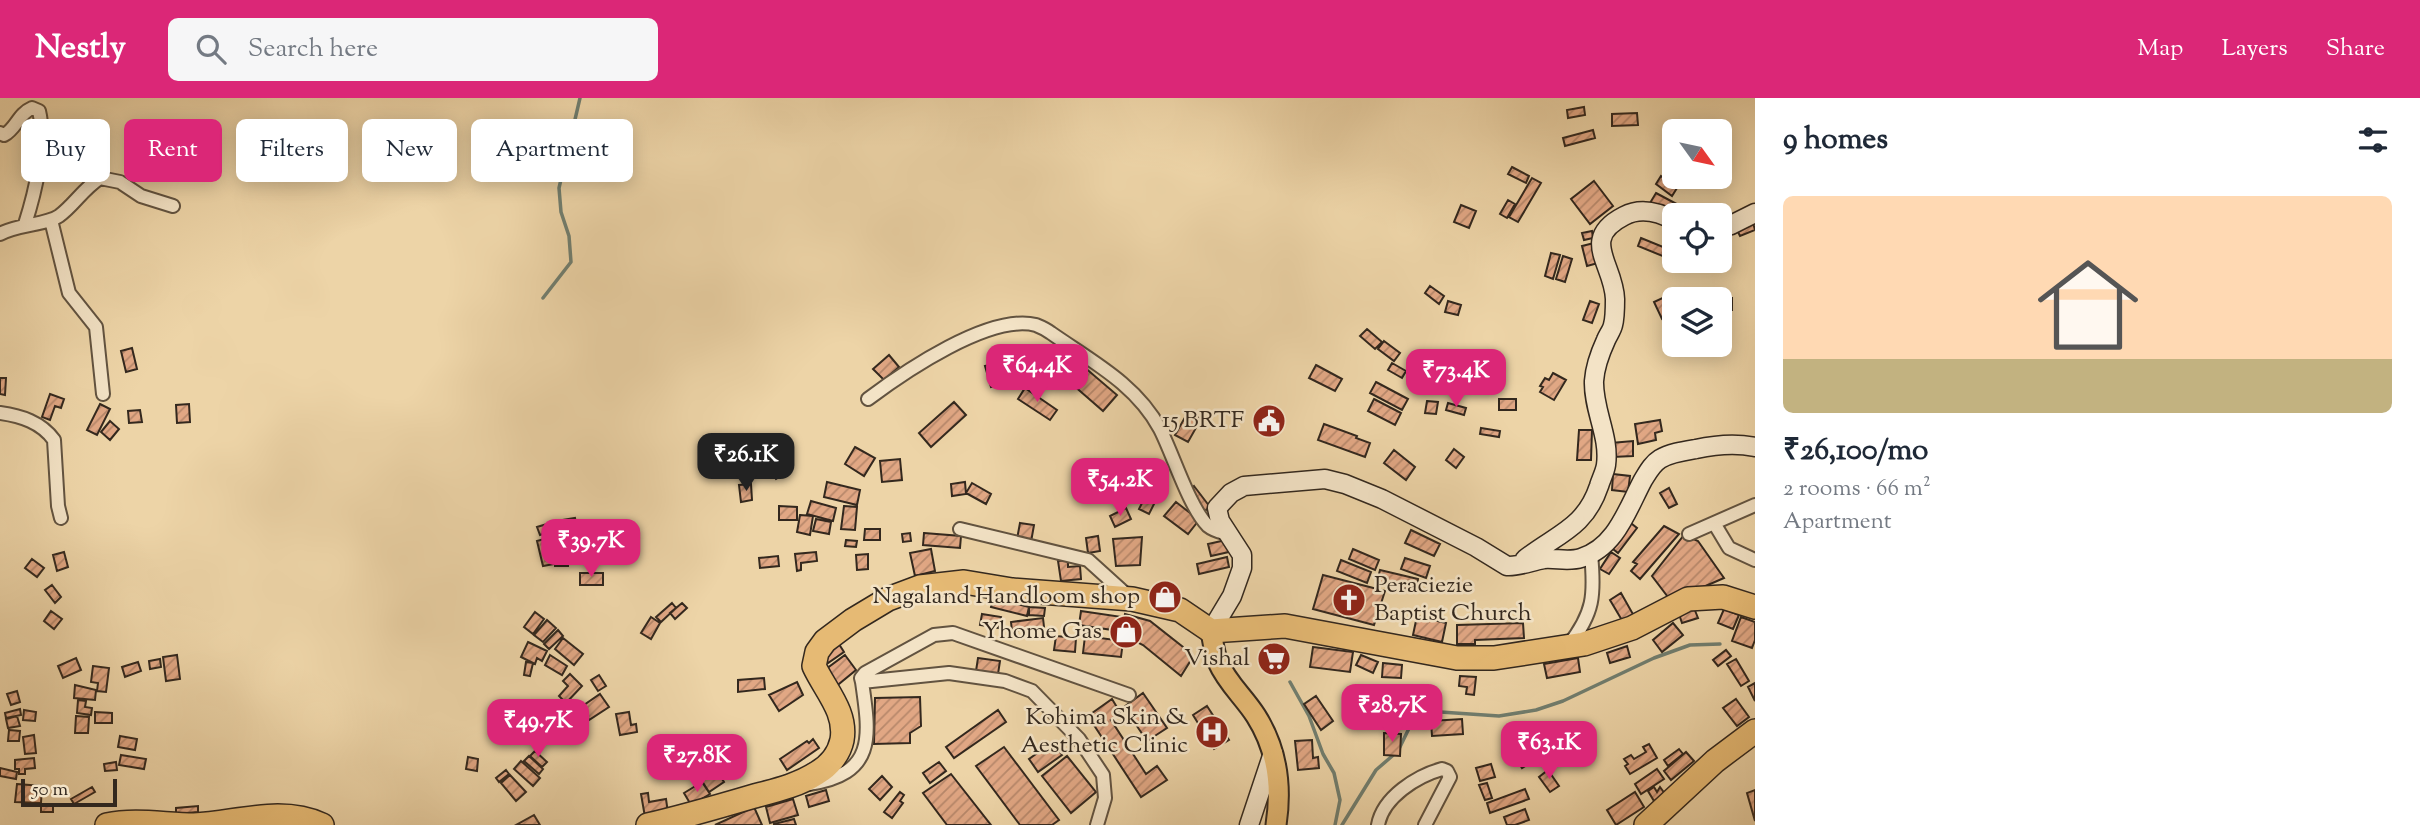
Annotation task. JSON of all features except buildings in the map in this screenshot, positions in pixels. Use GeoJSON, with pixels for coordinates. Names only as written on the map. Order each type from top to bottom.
{"type":"FeatureCollection","features":[{"type":"Feature","properties":{"kind":"highway"},"geometry":{"type":"LineString","coordinates":[[648,825],[789,786],[817,773],[830,763],[842,738],[841,718],[814,666],[817,652],[825,641],[853,620],[888,599],[920,587],[964,582],[1012,590],[1132,599],[1180,610],[1210,631],[1285,626],[1457,658],[1493,658],[1584,645],[1614,635],[1688,599],[1723,597],[1755,607]]}},
{"type":"Feature","properties":{"kind":"highway"},"geometry":{"type":"LineString","coordinates":[[1646,825],[1715,761],[1755,731]]}},
{"type":"Feature","properties":{"kind":"highway"},"geometry":{"type":"LineString","coordinates":[[107,825],[195,825],[280,815],[309,819],[322,825]]}},
{"type":"Feature","properties":{"kind":"main road"},"geometry":{"type":"LineString","coordinates":[[1210,631],[1217,662],[1255,715],[1273,753],[1280,797],[1276,825]]}},
{"type":"Feature","properties":{"kind":"street"},"geometry":{"type":"LineString","coordinates":[[0,133],[4,135],[10,132],[23,111],[32,108],[39,111],[42,123],[36,189],[25,224]]}},
{"type":"Feature","properties":{"kind":"street"},"geometry":{"type":"LineString","coordinates":[[0,234],[25,224],[59,216],[78,195],[100,178],[120,182],[141,196],[173,206]]}},
{"type":"Feature","properties":{"kind":"street"},"geometry":{"type":"LineString","coordinates":[[1520,564],[1577,524],[1597,494],[1606,466],[1606,449],[1594,393],[1598,359],[1613,325],[1615,298],[1609,268],[1603,261],[1601,249],[1606,226],[1633,211],[1646,211],[1662,216]]}},
{"type":"Feature","properties":{"kind":"street"},"geometry":{"type":"LineString","coordinates":[[1732,223],[1755,213]]}},
{"type":"Feature","properties":{"kind":"street"},"geometry":{"type":"LineString","coordinates":[[51,220],[69,293],[96,327],[103,394]]}},
{"type":"Feature","properties":{"kind":"street"},"geometry":{"type":"LineString","coordinates":[[868,399],[908,369],[983,332],[1022,324],[1037,326],[1051,333],[1136,394],[1151,413],[1208,525],[1218,532],[1228,534]]}},
{"type":"Feature","properties":{"kind":"street"},"geometry":{"type":"LineString","coordinates":[[0,413],[37,424],[54,440],[61,518]]}},
{"type":"Feature","properties":{"kind":"street"},"geometry":{"type":"LineString","coordinates":[[1210,631],[1232,596],[1242,568],[1242,555],[1217,514],[1217,508],[1231,493],[1244,486],[1325,479],[1345,484],[1382,499],[1476,547],[1507,566],[1546,559],[1573,560],[1591,554],[1608,542],[1622,523],[1650,468],[1659,460],[1675,453],[1708,446],[1755,447]]}},
{"type":"Feature","properties":{"kind":"street"},"geometry":{"type":"LineString","coordinates":[[1689,534],[1755,505]]}},
{"type":"Feature","properties":{"kind":"street"},"geometry":{"type":"LineString","coordinates":[[1714,523],[1729,548],[1755,560]]}},
{"type":"Feature","properties":{"kind":"street"},"geometry":{"type":"LineString","coordinates":[[960,529],[1088,559],[1132,599]]}},
{"type":"Feature","properties":{"kind":"street"},"geometry":{"type":"LineString","coordinates":[[1567,647],[1584,625],[1591,604],[1591,554]]}},
{"type":"Feature","properties":{"kind":"street"},"geometry":{"type":"LineString","coordinates":[[789,786],[826,781],[846,773],[860,759],[866,730],[861,678],[865,673],[934,635],[953,633],[1129,695]]}},
{"type":"Feature","properties":{"kind":"street"},"geometry":{"type":"LineString","coordinates":[[862,682],[949,673],[1005,681],[1032,691],[1079,739],[1103,775],[1105,798],[1097,825]]}},
{"type":"Feature","properties":{"kind":"street"},"geometry":{"type":"LineString","coordinates":[[1249,825],[1273,753]]}},
{"type":"Feature","properties":{"kind":"street"},"geometry":{"type":"LineString","coordinates":[[1378,825],[1384,809],[1404,788],[1443,769],[1450,777],[1425,825]]}},
{"type":"Feature","properties":{"kind":"waterway"},"geometry":{"type":"LineString","coordinates":[[543,298],[571,262],[569,236],[561,212],[559,188],[580,98]]}},
{"type":"Feature","properties":{"kind":"waterway"},"geometry":{"type":"LineString","coordinates":[[1342,825],[1376,770],[1398,751],[1414,718],[1426,711],[1499,716],[1536,710],[1563,701],[1654,658],[1690,645],[1720,644]]}},
{"type":"Feature","properties":{"kind":"waterway"},"geometry":{"type":"LineString","coordinates":[[1290,682],[1309,716],[1323,754],[1334,773],[1340,800],[1335,825]]}},
{"type":"Feature","properties":{"kind":"place","name":"15 BRTF"},"geometry":{"type":"Point","coordinates":[1269,421]}},
{"type":"Feature","properties":{"kind":"place","name":"Nagaland Handloom shop"},"geometry":{"type":"Point","coordinates":[1165,597]}},
{"type":"Feature","properties":{"kind":"place","name":"Peraciezie Baptist Church"},"geometry":{"type":"Point","coordinates":[1349,600]}},
{"type":"Feature","properties":{"kind":"place","name":"Yhome Gas"},"geometry":{"type":"Point","coordinates":[1126,632]}},
{"type":"Feature","properties":{"kind":"place","name":"Vishal"},"geometry":{"type":"Point","coordinates":[1274,659]}},
{"type":"Feature","properties":{"kind":"place","name":"Kohima Skin & Aesthetic Clinic"},"geometry":{"type":"Point","coordinates":[1212,732]}}]}
